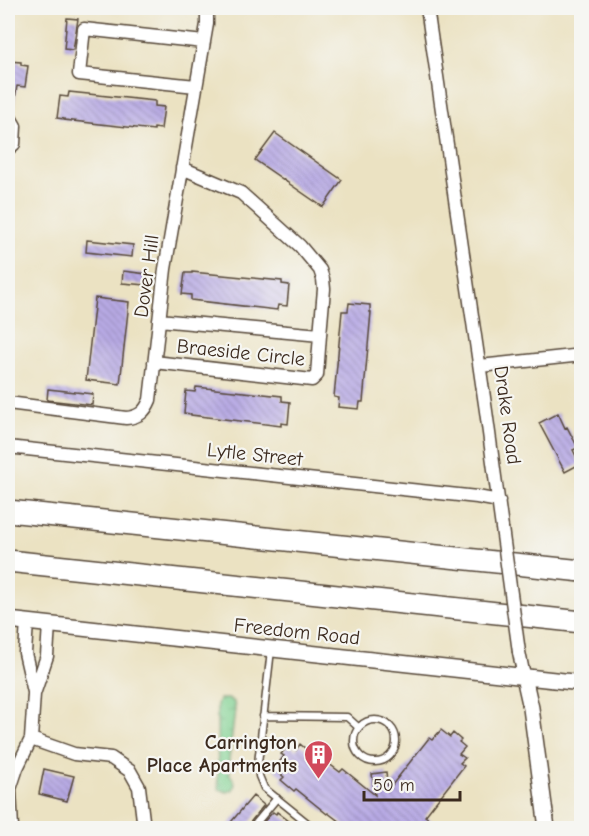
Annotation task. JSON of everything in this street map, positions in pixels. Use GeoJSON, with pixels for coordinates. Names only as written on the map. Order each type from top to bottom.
{"type":"FeatureCollection","features":[{"type":"Feature","properties":{"kind":"highway"},"geometry":{"type":"LineString","coordinates":[[8,511],[582,571]]}},
{"type":"Feature","properties":{"kind":"highway"},"geometry":{"type":"LineString","coordinates":[[8,561],[582,622]]}},
{"type":"Feature","properties":{"kind":"street","name":"Dover Hill"},"geometry":{"type":"LineString","coordinates":[[8,403],[116,417],[133,417],[146,409],[150,400],[165,269],[207,24],[207,8]]}},
{"type":"Feature","properties":{"kind":"street","name":"Drake Road"},"geometry":{"type":"LineString","coordinates":[[427,8],[480,366],[519,652],[531,708],[547,828]]}},
{"type":"Feature","properties":{"kind":"street"},"geometry":{"type":"LineString","coordinates":[[196,86],[79,74],[84,28],[204,42]]}},
{"type":"Feature","properties":{"kind":"street"},"geometry":{"type":"LineString","coordinates":[[8,114],[15,126],[14,144],[8,149]]}},
{"type":"Feature","properties":{"kind":"street","name":"Braeside Circle"},"geometry":{"type":"LineString","coordinates":[[154,362],[312,380],[316,375],[324,289],[320,270],[300,246],[241,193],[182,168]]}},
{"type":"Feature","properties":{"kind":"street","name":"Braeside Circle"},"geometry":{"type":"LineString","coordinates":[[159,320],[321,335]]}},
{"type":"Feature","properties":{"kind":"street"},"geometry":{"type":"LineString","coordinates":[[480,366],[582,355]]}},
{"type":"Feature","properties":{"kind":"street","name":"Lytle Street"},"geometry":{"type":"LineString","coordinates":[[8,447],[499,501]]}},
{"type":"Feature","properties":{"kind":"street","name":"Freedom Road"},"geometry":{"type":"LineString","coordinates":[[8,620],[582,683]]}},
{"type":"Feature","properties":{"kind":"street"},"geometry":{"type":"LineString","coordinates":[[27,622],[25,653],[34,694]]}},
{"type":"Feature","properties":{"kind":"street"},"geometry":{"type":"LineString","coordinates":[[12,828],[10,789],[31,739],[34,694],[47,656],[49,624]]}},
{"type":"Feature","properties":{"kind":"street"},"geometry":{"type":"LineString","coordinates":[[31,739],[74,754],[111,758],[130,771],[139,787],[144,828]]}},
{"type":"Feature","properties":{"kind":"lane"},"geometry":{"type":"LineString","coordinates":[[271,649],[258,763],[259,776],[264,788],[310,825],[308,828]]}},
{"type":"Feature","properties":{"kind":"lane"},"geometry":{"type":"LineString","coordinates":[[264,716],[347,717],[358,727]]}},
{"type":"Feature","properties":{"kind":"lane"},"geometry":{"type":"LineString","coordinates":[[373,719],[389,723],[397,738],[393,754],[378,762],[370,762],[362,758],[356,751],[354,743],[354,735],[358,727],[373,719]]}},
{"type":"Feature","properties":{"kind":"lane"},"geometry":{"type":"LineString","coordinates":[[252,828],[277,798]]}},
{"type":"Feature","properties":{"kind":"green space"},"geometry":{"type":"Polygon","coordinates":[[[220,699],[234,702],[235,710],[229,760],[230,775],[235,784],[233,790],[227,792],[219,789],[218,783],[217,704],[220,699]]]}},
{"type":"Feature","properties":{"kind":"building"},"geometry":{"type":"Polygon","coordinates":[[[67,18],[78,19],[73,50],[64,49],[67,18]]]}},
{"type":"Feature","properties":{"kind":"building"},"geometry":{"type":"Polygon","coordinates":[[[8,61],[21,62],[21,65],[28,66],[25,87],[17,86],[14,105],[8,105],[8,61]]]}},
{"type":"Feature","properties":{"kind":"building"},"geometry":{"type":"Polygon","coordinates":[[[69,92],[155,101],[155,106],[164,107],[161,129],[57,118],[60,96],[68,97],[69,92]]]}},
{"type":"Feature","properties":{"kind":"building"},"geometry":{"type":"Polygon","coordinates":[[[275,133],[342,180],[323,207],[255,160],[275,133]]]}},
{"type":"Feature","properties":{"kind":"building"},"geometry":{"type":"Polygon","coordinates":[[[87,240],[133,245],[132,257],[86,252],[87,240]]]}},
{"type":"Feature","properties":{"kind":"building"},"geometry":{"type":"Polygon","coordinates":[[[123,271],[147,274],[146,285],[122,283],[123,271]]]}},
{"type":"Feature","properties":{"kind":"building"},"geometry":{"type":"Polygon","coordinates":[[[185,273],[282,281],[282,284],[289,285],[287,306],[278,305],[277,310],[191,300],[191,295],[182,294],[185,273]]]}},
{"type":"Feature","properties":{"kind":"building"},"geometry":{"type":"Polygon","coordinates":[[[95,298],[129,302],[120,384],[86,380],[95,298]]]}},
{"type":"Feature","properties":{"kind":"building"},"geometry":{"type":"Polygon","coordinates":[[[349,303],[370,305],[371,312],[363,402],[360,402],[359,409],[338,407],[339,398],[334,397],[342,311],[348,311],[349,303]]]}},
{"type":"Feature","properties":{"kind":"building"},"geometry":{"type":"Polygon","coordinates":[[[196,387],[282,396],[282,401],[290,402],[288,424],[281,423],[281,426],[184,413],[186,391],[195,392],[196,387]]]}},
{"type":"Feature","properties":{"kind":"building"},"geometry":{"type":"Polygon","coordinates":[[[48,389],[93,394],[92,405],[47,400],[48,389]]]}},
{"type":"Feature","properties":{"kind":"building"},"geometry":{"type":"Polygon","coordinates":[[[558,413],[578,448],[573,450],[580,464],[565,472],[539,423],[558,413]]]}},
{"type":"Feature","properties":{"kind":"building","name":"Carrington Place Apartments"},"geometry":{"type":"Polygon","coordinates":[[[441,730],[450,737],[453,733],[465,747],[459,754],[465,758],[460,763],[464,766],[425,816],[442,828],[348,828],[296,789],[294,791],[281,780],[284,777],[274,769],[284,756],[281,754],[289,744],[296,750],[300,744],[306,749],[309,746],[340,772],[343,769],[375,795],[372,774],[386,772],[388,790],[429,738],[432,740],[441,730]]]}},
{"type":"Feature","properties":{"kind":"building"},"geometry":{"type":"Polygon","coordinates":[[[44,769],[74,776],[67,801],[39,794],[44,769]]]}},
{"type":"Feature","properties":{"kind":"building"},"geometry":{"type":"Polygon","coordinates":[[[253,796],[264,805],[247,828],[226,828],[253,796]]]}},
{"type":"Feature","properties":{"kind":"building"},"geometry":{"type":"Polygon","coordinates":[[[273,812],[276,814],[277,812],[298,828],[258,828],[273,812]]]}},
{"type":"Feature","properties":{"kind":"place","name":"Carrington Place Apartments"},"geometry":{"type":"Point","coordinates":[318,780]}}]}
